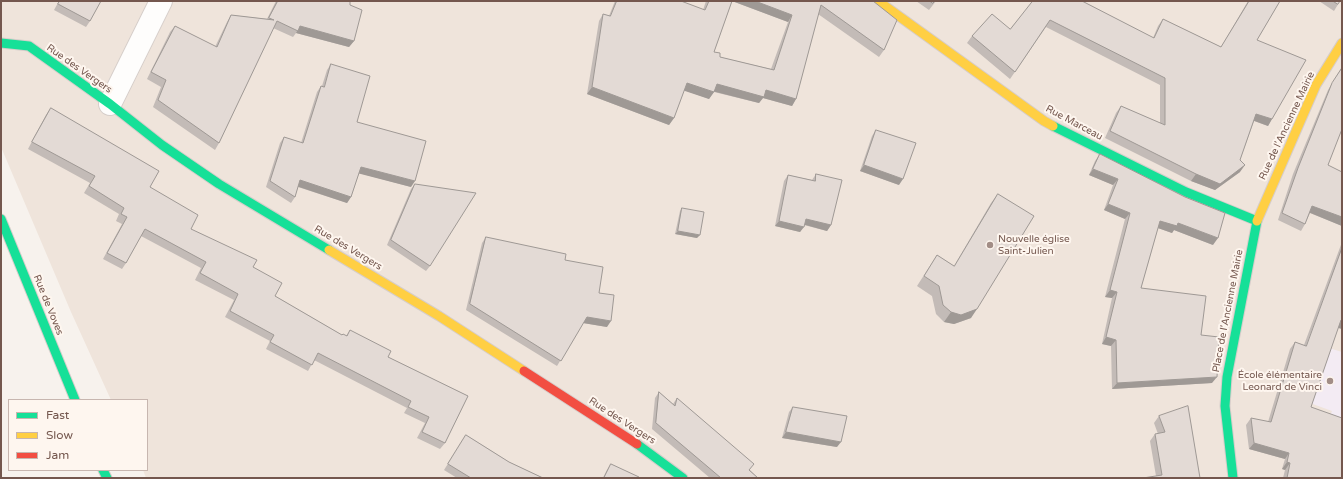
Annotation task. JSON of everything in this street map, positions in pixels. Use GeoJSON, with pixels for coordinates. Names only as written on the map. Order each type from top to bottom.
{"type":"FeatureCollection","features":[{"type":"Feature","properties":{"kind":"street"},"geometry":{"type":"LineString","coordinates":[[110,104],[161,1]]}},
{"type":"Feature","properties":{"kind":"street","name":"Rue Marceau"},"geometry":{"type":"LineString","coordinates":[[878,1],[1044,121],[1186,192],[1257,221]]}},
{"type":"Feature","properties":{"kind":"street","name":"Rue des Vergers"},"geometry":{"type":"LineString","coordinates":[[1,43],[29,46],[110,104],[162,145],[219,184],[451,324],[645,449],[683,478]]}},
{"type":"Feature","properties":{"kind":"street","name":"Rue de l'Ancienne Mairie"},"geometry":{"type":"LineString","coordinates":[[1257,221],[1316,85],[1342,43]]}},
{"type":"Feature","properties":{"kind":"street","name":"Rue de Voves"},"geometry":{"type":"LineString","coordinates":[[1,219],[75,399]]}},
{"type":"Feature","properties":{"kind":"street","name":"Place de l'Ancienne Mairie"},"geometry":{"type":"LineString","coordinates":[[1233,478],[1225,406],[1228,369],[1257,221]]}},
{"type":"Feature","properties":{"kind":"shaded area"},"geometry":{"type":"Polygon","coordinates":[[[1,1],[1342,1],[1342,478],[146,478],[143,471],[148,471],[148,399],[111,399],[71,312],[1,147],[1,1]]]}},
{"type":"Feature","properties":{"kind":"shaded area","name":"École élémentaire Leonard de Vinci"},"geometry":{"type":"Polygon","coordinates":[[[1329,348],[1342,352],[1342,426],[1328,421],[1332,411],[1310,403],[1329,348]]]}},
{"type":"Feature","properties":{"kind":"building"},"geometry":{"type":"Polygon","coordinates":[[[60,1],[101,1],[90,21],[58,4],[60,1]]]}},
{"type":"Feature","properties":{"kind":"building"},"geometry":{"type":"Polygon","coordinates":[[[278,1],[350,1],[350,5],[362,10],[354,41],[300,26],[298,31],[277,21],[219,143],[158,100],[166,80],[151,72],[175,26],[217,47],[231,15],[274,20],[269,18],[278,1]]]}},
{"type":"Feature","properties":{"kind":"building"},"geometry":{"type":"Polygon","coordinates":[[[617,1],[681,1],[705,10],[709,1],[732,1],[714,52],[720,53],[720,57],[774,70],[792,15],[755,1],[873,1],[897,20],[884,50],[821,5],[796,99],[766,90],[764,97],[717,84],[714,92],[687,83],[674,118],[592,87],[603,14],[610,16],[617,1]]]}},
{"type":"Feature","properties":{"kind":"building"},"geometry":{"type":"Polygon","coordinates":[[[1033,1],[1082,1],[1154,38],[1163,19],[1221,47],[1249,1],[1280,1],[1257,40],[1306,60],[1272,119],[1256,114],[1240,160],[1245,165],[1220,184],[1196,174],[1110,131],[1121,106],[1165,125],[1165,78],[1050,20],[1015,72],[972,36],[992,14],[1010,29],[1033,1]]]}},
{"type":"Feature","properties":{"kind":"building"},"geometry":{"type":"Polygon","coordinates":[[[1333,1],[1340,1],[1338,4],[1333,1]]]}},
{"type":"Feature","properties":{"kind":"building"},"geometry":{"type":"Polygon","coordinates":[[[331,64],[370,76],[357,122],[426,141],[415,181],[361,167],[351,197],[300,180],[295,197],[270,181],[284,137],[303,143],[321,86],[324,87],[331,64]]]}},
{"type":"Feature","properties":{"kind":"building"},"geometry":{"type":"Polygon","coordinates":[[[1342,68],[1342,129],[1328,165],[1342,172],[1342,217],[1312,206],[1305,224],[1282,213],[1298,168],[1332,83],[1342,68]]]}},
{"type":"Feature","properties":{"kind":"building"},"geometry":{"type":"Polygon","coordinates":[[[51,108],[159,171],[150,187],[198,215],[191,229],[257,260],[253,267],[282,283],[275,296],[342,335],[347,336],[350,330],[391,351],[388,357],[468,396],[445,443],[422,432],[429,417],[408,407],[411,401],[318,353],[312,365],[270,342],[274,335],[230,311],[238,294],[200,273],[206,262],[145,229],[126,263],[107,253],[127,217],[121,214],[124,208],[89,186],[95,176],[32,142],[51,108]]]}},
{"type":"Feature","properties":{"kind":"building"},"geometry":{"type":"Polygon","coordinates":[[[876,130],[916,143],[903,179],[864,165],[876,130]]]}},
{"type":"Feature","properties":{"kind":"building"},"geometry":{"type":"Polygon","coordinates":[[[1100,154],[1185,197],[1225,213],[1218,238],[1178,223],[1177,226],[1160,221],[1141,288],[1206,296],[1201,335],[1219,337],[1217,377],[1117,383],[1116,340],[1106,337],[1117,292],[1110,290],[1130,213],[1108,204],[1118,179],[1093,169],[1100,154]]]}},
{"type":"Feature","properties":{"kind":"building"},"geometry":{"type":"Polygon","coordinates":[[[816,174],[842,180],[831,225],[806,219],[804,227],[779,221],[788,175],[815,181],[816,174]]]}},
{"type":"Feature","properties":{"kind":"building"},"geometry":{"type":"Polygon","coordinates":[[[415,184],[476,193],[430,266],[391,240],[415,184]]]}},
{"type":"Feature","properties":{"kind":"building","name":"Nouvelle église Saint-Julien"},"geometry":{"type":"Polygon","coordinates":[[[998,194],[1034,216],[977,309],[961,315],[951,312],[943,305],[939,286],[924,276],[937,255],[954,266],[998,194]]]}},
{"type":"Feature","properties":{"kind":"building"},"geometry":{"type":"Polygon","coordinates":[[[682,208],[704,212],[700,235],[678,231],[682,208]]]}},
{"type":"Feature","properties":{"kind":"building"},"geometry":{"type":"Polygon","coordinates":[[[486,237],[566,254],[565,260],[603,267],[599,293],[614,295],[611,321],[587,317],[561,361],[470,304],[486,237]]]}},
{"type":"Feature","properties":{"kind":"building"},"geometry":{"type":"Polygon","coordinates":[[[1342,248],[1342,321],[1341,320],[1311,407],[1342,418],[1342,478],[1287,478],[1290,463],[1287,462],[1289,453],[1254,443],[1251,418],[1271,422],[1295,342],[1306,346],[1342,248]]]}},
{"type":"Feature","properties":{"kind":"building"},"geometry":{"type":"Polygon","coordinates":[[[659,392],[675,406],[677,398],[754,464],[749,470],[758,478],[721,478],[656,423],[659,392]]]}},
{"type":"Feature","properties":{"kind":"building"},"geometry":{"type":"Polygon","coordinates":[[[1188,406],[1200,478],[1143,478],[1162,475],[1155,434],[1165,432],[1159,416],[1188,406]]]}},
{"type":"Feature","properties":{"kind":"building"},"geometry":{"type":"Polygon","coordinates":[[[793,407],[847,416],[841,442],[786,432],[793,407]]]}},
{"type":"Feature","properties":{"kind":"building"},"geometry":{"type":"Polygon","coordinates":[[[466,435],[509,462],[543,478],[471,478],[448,464],[466,435]]]}},
{"type":"Feature","properties":{"kind":"building"},"geometry":{"type":"Polygon","coordinates":[[[611,464],[639,477],[604,478],[611,464]]]}},
{"type":"Feature","properties":{"kind":"traffic: fast"},"geometry":{"type":"LineString","coordinates":[[1,43],[29,46],[110,104],[162,145],[219,184],[329,250]]}},
{"type":"Feature","properties":{"kind":"traffic: fast"},"geometry":{"type":"LineString","coordinates":[[1053,126],[1186,192],[1257,221]]}},
{"type":"Feature","properties":{"kind":"traffic: fast"},"geometry":{"type":"LineString","coordinates":[[1,219],[75,399]]}},
{"type":"Feature","properties":{"kind":"traffic: fast"},"geometry":{"type":"LineString","coordinates":[[1233,478],[1225,406],[1227,377],[1257,221]]}},
{"type":"Feature","properties":{"kind":"traffic: fast"},"geometry":{"type":"LineString","coordinates":[[637,444],[683,478]]}},
{"type":"Feature","properties":{"kind":"traffic: fast"},"geometry":{"type":"LineString","coordinates":[[104,471],[107,478]]}},
{"type":"Feature","properties":{"kind":"traffic: slow"},"geometry":{"type":"LineString","coordinates":[[878,1],[1053,126]]}},
{"type":"Feature","properties":{"kind":"traffic: slow"},"geometry":{"type":"LineString","coordinates":[[1257,221],[1316,85],[1342,43]]}},
{"type":"Feature","properties":{"kind":"traffic: slow"},"geometry":{"type":"LineString","coordinates":[[329,250],[439,316],[524,371]]}},
{"type":"Feature","properties":{"kind":"traffic: jam"},"geometry":{"type":"LineString","coordinates":[[524,371],[637,444]]}},
{"type":"Feature","properties":{"kind":"place","name":"Nouvelle église Saint-Julien"},"geometry":{"type":"Point","coordinates":[990,245]}},
{"type":"Feature","properties":{"kind":"place","name":"École élémentaire Leonard de Vinci"},"geometry":{"type":"Point","coordinates":[1330,381]}}]}
